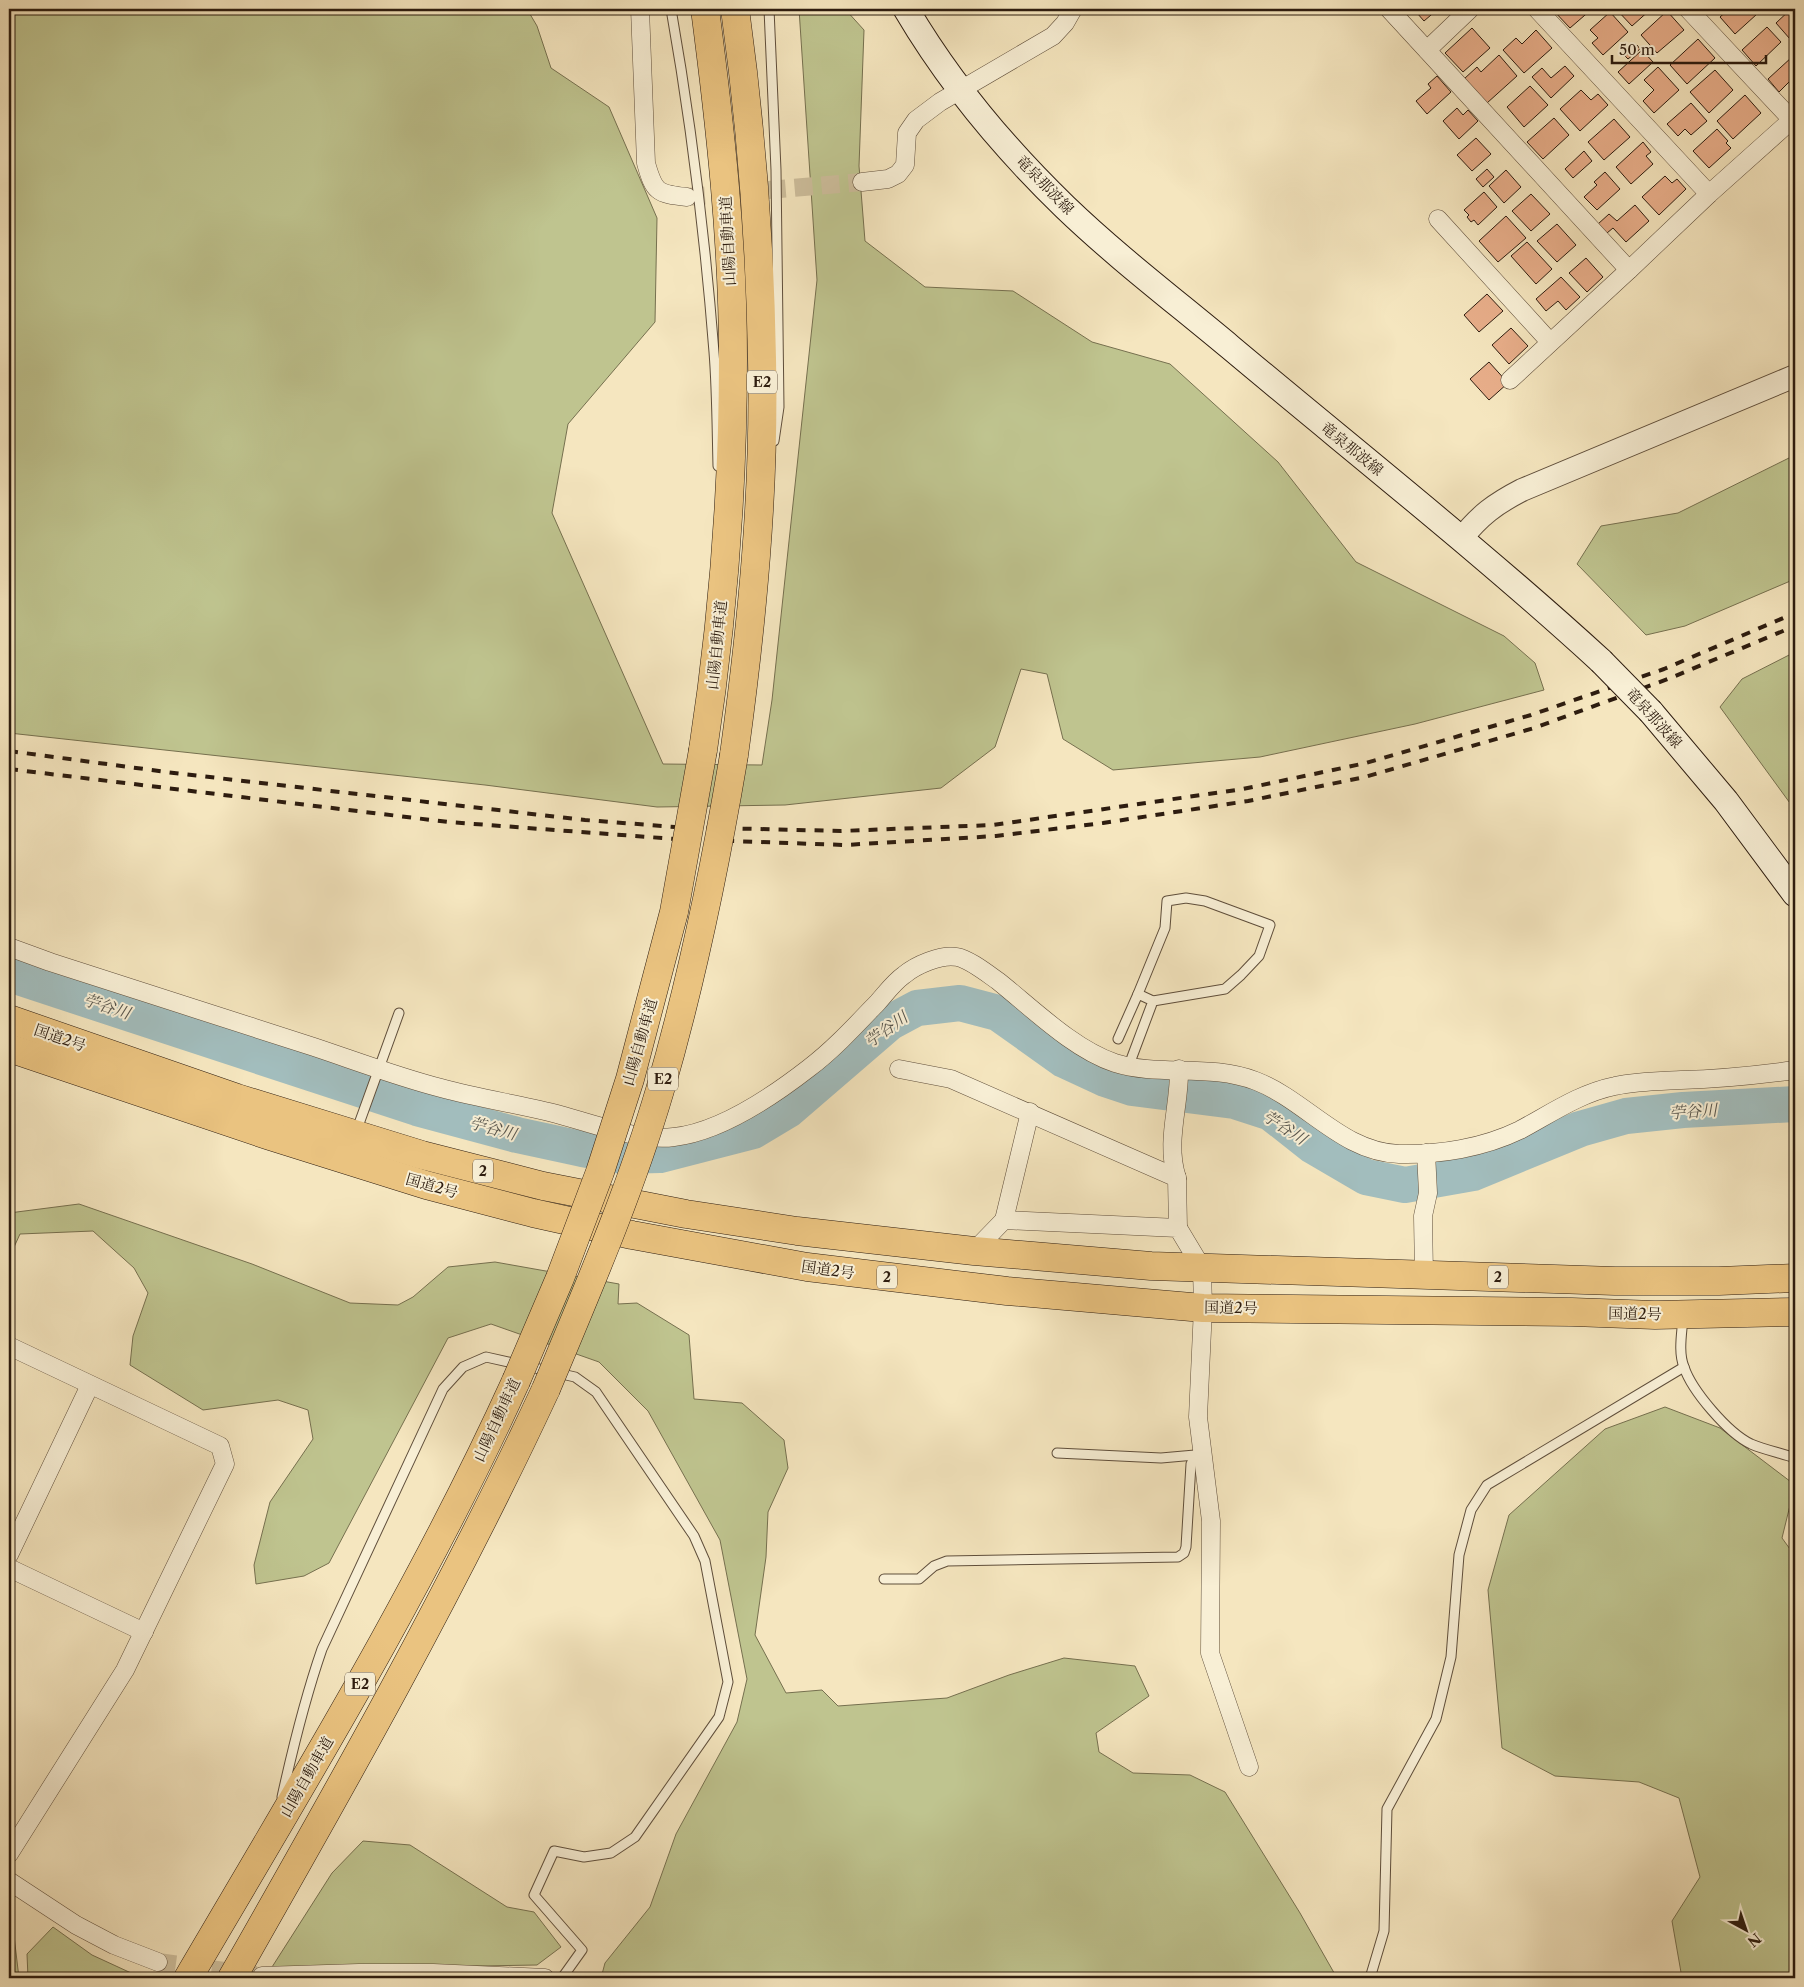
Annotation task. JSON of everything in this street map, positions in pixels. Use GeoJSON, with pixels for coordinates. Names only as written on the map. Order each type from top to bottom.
{"type":"FeatureCollection","features":[{"type":"Feature","properties":{"kind":"highway","name":"山陽自動車道"},"geometry":{"type":"LineString","coordinates":[[188,1978],[274,1834],[426,1563],[487,1445],[570,1251],[600,1172],[630,1079],[674,912],[704,750],[713,688],[722,601],[731,459],[733,357],[724,166],[705,9]]}},
{"type":"Feature","properties":{"kind":"highway","name":"山陽自動車道"},"geometry":{"type":"LineString","coordinates":[[232,1978],[387,1704],[454,1577],[511,1464],[546,1389],[594,1275],[629,1182],[659,1092],[684,1004],[704,915],[734,755],[752,606],[761,454],[762,360],[759,247],[753,163],[735,9]]}},
{"type":"Feature","properties":{"kind":"highway","name":"国道2号"},"geometry":{"type":"LineString","coordinates":[[9,1019],[237,1098],[422,1155],[543,1186],[686,1214],[797,1231],[974,1252],[1109,1264],[1615,1281],[1718,1281],[1795,1278]]}},
{"type":"Feature","properties":{"kind":"highway","name":"国道2号"},"geometry":{"type":"LineString","coordinates":[[9,1048],[252,1130],[426,1185],[533,1213],[632,1235],[807,1268],[1007,1291],[1203,1308],[1683,1315],[1795,1312]]}},
{"type":"Feature","properties":{"kind":"main road","name":"竜泉那波線"},"geometry":{"type":"LineString","coordinates":[[906,9],[960,90],[1025,166],[1066,208],[1145,277],[1461,539],[1601,661],[1651,712],[1726,801],[1795,894]]}},
{"type":"Feature","properties":{"kind":"street"},"geometry":{"type":"LineString","coordinates":[[640,9],[646,163],[651,183],[659,190],[669,195],[687,197]]}},
{"type":"Feature","properties":{"kind":"street"},"geometry":{"type":"LineString","coordinates":[[862,182],[888,179],[898,174],[904,165],[907,133],[916,120],[940,102],[1053,36],[1065,23],[1073,9]]}},
{"type":"Feature","properties":{"kind":"street"},"geometry":{"type":"LineString","coordinates":[[1388,9],[1629,270]]}},
{"type":"Feature","properties":{"kind":"street"},"geometry":{"type":"LineString","coordinates":[[1427,50],[1470,9]]}},
{"type":"Feature","properties":{"kind":"street"},"geometry":{"type":"LineString","coordinates":[[1537,9],[1709,194]]}},
{"type":"Feature","properties":{"kind":"street"},"geometry":{"type":"LineString","coordinates":[[1510,380],[1709,194],[1794,118],[1688,9]]}},
{"type":"Feature","properties":{"kind":"street"},"geometry":{"type":"LineString","coordinates":[[1438,218],[1550,342]]}},
{"type":"Feature","properties":{"kind":"street"},"geometry":{"type":"LineString","coordinates":[[1461,539],[1476,519],[1500,501],[1522,490],[1795,376]]}},
{"type":"Feature","properties":{"kind":"street"},"geometry":{"type":"LineString","coordinates":[[9,947],[377,1072],[649,1138],[672,1138],[696,1133],[728,1119],[763,1100],[808,1069],[842,1040],[905,974],[930,959],[957,957],[985,972],[1089,1051],[1116,1063],[1179,1073],[1232,1074],[1259,1082],[1360,1146],[1378,1152],[1427,1158],[1486,1143],[1514,1133],[1587,1094],[1613,1086],[1651,1080],[1682,1080],[1795,1070]]}},
{"type":"Feature","properties":{"kind":"street"},"geometry":{"type":"LineString","coordinates":[[899,1069],[951,1079],[1177,1178]]}},
{"type":"Feature","properties":{"kind":"street"},"geometry":{"type":"LineString","coordinates":[[1179,1073],[1173,1131],[1173,1164],[1177,1178],[1178,1228],[1202,1268],[1203,1308],[1198,1417],[1199,1453],[1210,1521],[1210,1653],[1250,1767]]}},
{"type":"Feature","properties":{"kind":"street"},"geometry":{"type":"LineString","coordinates":[[974,1252],[1004,1220],[1030,1112]]}},
{"type":"Feature","properties":{"kind":"street"},"geometry":{"type":"LineString","coordinates":[[1424,1275],[1423,1216],[1428,1194],[1427,1158]]}},
{"type":"Feature","properties":{"kind":"street"},"geometry":{"type":"LineString","coordinates":[[1004,1220],[1178,1228]]}},
{"type":"Feature","properties":{"kind":"street"},"geometry":{"type":"LineString","coordinates":[[9,1346],[220,1446],[225,1464],[125,1670],[9,1854]]}},
{"type":"Feature","properties":{"kind":"street"},"geometry":{"type":"LineString","coordinates":[[9,1555],[90,1386]]}},
{"type":"Feature","properties":{"kind":"street"},"geometry":{"type":"LineString","coordinates":[[9,1568],[144,1632]]}},
{"type":"Feature","properties":{"kind":"street"},"geometry":{"type":"LineString","coordinates":[[9,1881],[76,1925],[114,1944],[158,1962]]}},
{"type":"Feature","properties":{"kind":"street"},"geometry":{"type":"LineString","coordinates":[[262,1976],[433,1973],[545,1978]]}},
{"type":"Feature","properties":{"kind":"lane"},"geometry":{"type":"LineString","coordinates":[[671,9],[682,74],[714,353],[718,472]]}},
{"type":"Feature","properties":{"kind":"lane"},"geometry":{"type":"LineString","coordinates":[[752,606],[779,397],[776,170],[768,9]]}},
{"type":"Feature","properties":{"kind":"lane"},"geometry":{"type":"LineString","coordinates":[[719,502],[722,601]]}},
{"type":"Feature","properties":{"kind":"lane"},"geometry":{"type":"LineString","coordinates":[[1118,1039],[1165,928],[1167,901],[1186,898],[1205,901],[1270,925],[1259,956],[1225,989],[1153,1001],[1138,994]]}},
{"type":"Feature","properties":{"kind":"lane"},"geometry":{"type":"LineString","coordinates":[[1129,1065],[1153,1001]]}},
{"type":"Feature","properties":{"kind":"lane"},"geometry":{"type":"LineString","coordinates":[[355,1135],[399,1013]]}},
{"type":"Feature","properties":{"kind":"lane"},"geometry":{"type":"LineString","coordinates":[[1683,1315],[1681,1354],[1684,1367],[1701,1395],[1721,1421],[1750,1443],[1795,1458]]}},
{"type":"Feature","properties":{"kind":"lane"},"geometry":{"type":"LineString","coordinates":[[274,1834],[296,1733],[322,1649],[443,1389],[463,1367],[486,1357],[576,1378],[596,1392],[694,1536],[705,1561],[728,1682],[719,1717],[635,1837],[611,1852],[584,1858],[554,1850],[534,1895],[582,1950],[562,1978]]}},
{"type":"Feature","properties":{"kind":"lane"},"geometry":{"type":"LineString","coordinates":[[1370,1978],[1384,1931],[1387,1809],[1436,1719],[1451,1657],[1459,1555],[1471,1510],[1487,1485],[1684,1367]]}},
{"type":"Feature","properties":{"kind":"lane"},"geometry":{"type":"LineString","coordinates":[[1057,1453],[1161,1458],[1199,1453]]}},
{"type":"Feature","properties":{"kind":"lane"},"geometry":{"type":"LineString","coordinates":[[884,1579],[919,1579],[934,1566],[947,1561],[1178,1557],[1184,1553],[1186,1547],[1191,1464],[1199,1453]]}},
{"type":"Feature","properties":{"kind":"green space"},"geometry":{"type":"Polygon","coordinates":[[[9,9],[527,9],[537,26],[551,68],[609,107],[657,218],[655,322],[568,424],[552,513],[663,764],[762,765],[772,700],[817,280],[799,9],[845,9],[864,30],[859,166],[865,241],[925,287],[1013,291],[1092,342],[1170,364],[1278,462],[1356,562],[1504,636],[1535,663],[1544,690],[1415,724],[1260,757],[1113,770],[1063,739],[1047,674],[1021,669],[995,747],[941,788],[785,805],[657,807],[485,785],[9,733],[9,9]]]}},
{"type":"Feature","properties":{"kind":"green space"},"geometry":{"type":"Polygon","coordinates":[[[1795,455],[1795,579],[1685,626],[1646,635],[1577,564],[1601,526],[1678,513],[1795,455]]]}},
{"type":"Feature","properties":{"kind":"green space"},"geometry":{"type":"Polygon","coordinates":[[[1795,652],[1795,810],[1720,707],[1742,679],[1795,652]]]}},
{"type":"Feature","properties":{"kind":"green space"},"geometry":{"type":"Polygon","coordinates":[[[79,1204],[252,1264],[350,1303],[398,1305],[413,1297],[448,1267],[495,1262],[619,1284],[618,1304],[637,1303],[689,1335],[694,1399],[742,1403],[784,1440],[788,1468],[768,1512],[766,1557],[755,1635],[786,1693],[822,1690],[838,1706],[947,1698],[1009,1675],[1064,1658],[1135,1666],[1149,1696],[1096,1733],[1099,1752],[1133,1773],[1190,1775],[1225,1792],[1300,1913],[1337,1978],[601,1978],[605,1963],[650,1907],[676,1834],[737,1722],[747,1679],[720,1540],[648,1411],[599,1362],[491,1324],[448,1338],[329,1563],[304,1576],[256,1584],[254,1565],[270,1502],[313,1439],[308,1410],[278,1400],[203,1410],[130,1365],[133,1336],[148,1293],[134,1268],[93,1231],[20,1234],[9,1258],[9,1213],[79,1204]]]}},
{"type":"Feature","properties":{"kind":"green space"},"geometry":{"type":"Polygon","coordinates":[[[1665,1407],[1720,1428],[1795,1485],[1782,1538],[1795,1556],[1795,1978],[1682,1978],[1672,1921],[1700,1877],[1679,1798],[1639,1782],[1555,1776],[1502,1748],[1488,1590],[1509,1515],[1605,1429],[1665,1407]]]}},
{"type":"Feature","properties":{"kind":"green space"},"geometry":{"type":"Polygon","coordinates":[[[363,1841],[410,1845],[507,1907],[534,1912],[561,1947],[537,1965],[422,1967],[265,1978],[332,1873],[363,1841]]]}},
{"type":"Feature","properties":{"kind":"green space"},"geometry":{"type":"Polygon","coordinates":[[[10,1902],[19,1978],[9,1978],[10,1902]]]}},
{"type":"Feature","properties":{"kind":"green space"},"geometry":{"type":"Polygon","coordinates":[[[53,1927],[92,1955],[142,1978],[28,1978],[27,1954],[53,1927]]]}},
{"type":"Feature","properties":{"kind":"building"},"geometry":{"type":"Polygon","coordinates":[[[1419,9],[1438,9],[1424,21],[1417,13],[1419,9]]]}},
{"type":"Feature","properties":{"kind":"building"},"geometry":{"type":"Polygon","coordinates":[[[1552,9],[1592,9],[1570,28],[1552,9]]]}},
{"type":"Feature","properties":{"kind":"building"},"geometry":{"type":"Polygon","coordinates":[[[1616,9],[1651,9],[1632,26],[1616,9]]]}},
{"type":"Feature","properties":{"kind":"building"},"geometry":{"type":"Polygon","coordinates":[[[1729,9],[1752,9],[1757,14],[1735,34],[1720,17],[1729,9]]]}},
{"type":"Feature","properties":{"kind":"building"},"geometry":{"type":"Polygon","coordinates":[[[1791,9],[1795,9],[1795,35],[1790,39],[1776,23],[1791,9]]]}},
{"type":"Feature","properties":{"kind":"building"},"geometry":{"type":"Polygon","coordinates":[[[1667,11],[1684,30],[1657,53],[1641,35],[1667,11]]]}},
{"type":"Feature","properties":{"kind":"building"},"geometry":{"type":"Polygon","coordinates":[[[1610,12],[1628,32],[1603,55],[1592,43],[1598,38],[1590,30],[1610,12]]]}},
{"type":"Feature","properties":{"kind":"building"},"geometry":{"type":"Polygon","coordinates":[[[1767,27],[1781,42],[1756,66],[1742,50],[1767,27]]]}},
{"type":"Feature","properties":{"kind":"building"},"geometry":{"type":"Polygon","coordinates":[[[1472,28],[1490,48],[1463,72],[1445,53],[1472,28]]]}},
{"type":"Feature","properties":{"kind":"building"},"geometry":{"type":"Polygon","coordinates":[[[1536,30],[1552,48],[1524,73],[1503,50],[1516,38],[1522,44],[1536,30]]]}},
{"type":"Feature","properties":{"kind":"building"},"geometry":{"type":"Polygon","coordinates":[[[1698,39],[1715,58],[1687,84],[1670,65],[1698,39]]]}},
{"type":"Feature","properties":{"kind":"building"},"geometry":{"type":"Polygon","coordinates":[[[1637,45],[1640,49],[1628,59],[1625,56],[1637,45]]]}},
{"type":"Feature","properties":{"kind":"building"},"geometry":{"type":"Polygon","coordinates":[[[1642,50],[1653,62],[1629,84],[1618,72],[1642,50]]]}},
{"type":"Feature","properties":{"kind":"building"},"geometry":{"type":"Polygon","coordinates":[[[1499,55],[1517,76],[1487,103],[1464,79],[1477,67],[1481,72],[1499,55]]]}},
{"type":"Feature","properties":{"kind":"building"},"geometry":{"type":"Polygon","coordinates":[[[1792,57],[1795,61],[1795,76],[1779,92],[1768,79],[1792,57]]]}},
{"type":"Feature","properties":{"kind":"building"},"geometry":{"type":"Polygon","coordinates":[[[1565,66],[1574,76],[1551,98],[1532,77],[1542,68],[1551,78],[1565,66]]]}},
{"type":"Feature","properties":{"kind":"building"},"geometry":{"type":"Polygon","coordinates":[[[1658,67],[1679,90],[1654,113],[1643,101],[1654,90],[1644,80],[1658,67]]]}},
{"type":"Feature","properties":{"kind":"building"},"geometry":{"type":"Polygon","coordinates":[[[1715,70],[1733,90],[1709,113],[1690,92],[1715,70]]]}},
{"type":"Feature","properties":{"kind":"building"},"geometry":{"type":"Polygon","coordinates":[[[1437,76],[1451,92],[1427,114],[1416,101],[1431,88],[1428,84],[1437,76]]]}},
{"type":"Feature","properties":{"kind":"building"},"geometry":{"type":"Polygon","coordinates":[[[1530,86],[1548,105],[1524,127],[1507,107],[1530,86]]]}},
{"type":"Feature","properties":{"kind":"building"},"geometry":{"type":"Polygon","coordinates":[[[1581,90],[1591,100],[1598,94],[1608,105],[1580,131],[1560,109],[1581,90]]]}},
{"type":"Feature","properties":{"kind":"building"},"geometry":{"type":"Polygon","coordinates":[[[1745,95],[1761,113],[1733,139],[1717,121],[1745,95]]]}},
{"type":"Feature","properties":{"kind":"building"},"geometry":{"type":"Polygon","coordinates":[[[1691,103],[1707,121],[1691,135],[1685,129],[1678,136],[1667,124],[1691,103]]]}},
{"type":"Feature","properties":{"kind":"building"},"geometry":{"type":"Polygon","coordinates":[[[1457,108],[1463,115],[1468,110],[1478,121],[1459,139],[1443,121],[1457,108]]]}},
{"type":"Feature","properties":{"kind":"building"},"geometry":{"type":"Polygon","coordinates":[[[1554,118],[1569,135],[1543,159],[1527,142],[1554,118]]]}},
{"type":"Feature","properties":{"kind":"building"},"geometry":{"type":"Polygon","coordinates":[[[1614,119],[1630,137],[1604,160],[1588,142],[1614,119]]]}},
{"type":"Feature","properties":{"kind":"building"},"geometry":{"type":"Polygon","coordinates":[[[1717,129],[1728,141],[1726,143],[1731,148],[1709,168],[1693,151],[1717,129]]]}},
{"type":"Feature","properties":{"kind":"building"},"geometry":{"type":"Polygon","coordinates":[[[1476,138],[1491,154],[1472,171],[1457,155],[1476,138]]]}},
{"type":"Feature","properties":{"kind":"building"},"geometry":{"type":"Polygon","coordinates":[[[1643,142],[1651,152],[1646,156],[1653,164],[1631,184],[1616,167],[1643,142]]]}},
{"type":"Feature","properties":{"kind":"building"},"geometry":{"type":"Polygon","coordinates":[[[1584,151],[1592,161],[1573,178],[1565,169],[1584,151]]]}},
{"type":"Feature","properties":{"kind":"building"},"geometry":{"type":"Polygon","coordinates":[[[1487,169],[1494,177],[1483,187],[1476,179],[1487,169]]]}},
{"type":"Feature","properties":{"kind":"building"},"geometry":{"type":"Polygon","coordinates":[[[1506,170],[1521,187],[1504,203],[1489,186],[1506,170]]]}},
{"type":"Feature","properties":{"kind":"building"},"geometry":{"type":"Polygon","coordinates":[[[1605,172],[1620,189],[1597,210],[1584,197],[1597,185],[1594,182],[1605,172]]]}},
{"type":"Feature","properties":{"kind":"building"},"geometry":{"type":"Polygon","coordinates":[[[1665,176],[1672,183],[1677,179],[1686,189],[1659,215],[1642,197],[1665,176]]]}},
{"type":"Feature","properties":{"kind":"building"},"geometry":{"type":"Polygon","coordinates":[[[1484,192],[1497,207],[1478,225],[1474,220],[1471,222],[1467,217],[1469,215],[1464,210],[1484,192]]]}},
{"type":"Feature","properties":{"kind":"building"},"geometry":{"type":"Polygon","coordinates":[[[1531,194],[1550,214],[1531,231],[1512,211],[1531,194]]]}},
{"type":"Feature","properties":{"kind":"building"},"geometry":{"type":"Polygon","coordinates":[[[1635,205],[1649,221],[1626,242],[1613,228],[1607,233],[1598,224],[1609,214],[1617,221],[1635,205]]]}},
{"type":"Feature","properties":{"kind":"building"},"geometry":{"type":"Polygon","coordinates":[[[1506,216],[1526,238],[1498,262],[1479,241],[1506,216]]]}},
{"type":"Feature","properties":{"kind":"building"},"geometry":{"type":"Polygon","coordinates":[[[1557,224],[1576,245],[1557,262],[1537,241],[1557,224]]]}},
{"type":"Feature","properties":{"kind":"building"},"geometry":{"type":"Polygon","coordinates":[[[1527,242],[1552,269],[1536,284],[1511,256],[1527,242]]]}},
{"type":"Feature","properties":{"kind":"building"},"geometry":{"type":"Polygon","coordinates":[[[1586,258],[1603,277],[1587,292],[1569,273],[1586,258]]]}},
{"type":"Feature","properties":{"kind":"building"},"geometry":{"type":"Polygon","coordinates":[[[1561,277],[1580,297],[1566,310],[1558,301],[1546,311],[1536,299],[1561,277]]]}},
{"type":"Feature","properties":{"kind":"building"},"geometry":{"type":"Polygon","coordinates":[[[1487,294],[1503,311],[1479,332],[1464,315],[1487,294]]]}},
{"type":"Feature","properties":{"kind":"building"},"geometry":{"type":"Polygon","coordinates":[[[1511,328],[1528,346],[1509,364],[1492,345],[1511,328]]]}},
{"type":"Feature","properties":{"kind":"building"},"geometry":{"type":"Polygon","coordinates":[[[1489,362],[1508,383],[1489,400],[1470,379],[1489,362]]]}},
{"type":"Feature","properties":{"kind":"waterway","name":"苧谷川"},"geometry":{"type":"LineString","coordinates":[[9,974],[417,1108],[517,1135],[622,1156],[660,1155],[753,1131],[788,1110],[889,1023],[917,1008],[960,1003],[998,1013],[1064,1060],[1105,1079],[1132,1088],[1234,1101],[1271,1113],[1313,1146],[1366,1177],[1405,1185],[1473,1173],[1580,1129],[1626,1116],[1683,1110],[1795,1104]]}},
{"type":"Feature","properties":{"kind":"tunnel"},"geometry":{"type":"LineString","coordinates":[[687,197],[862,182]]}},
{"type":"Feature","properties":{"kind":"tunnel"},"geometry":{"type":"LineString","coordinates":[[158,1962],[262,1976]]}},
{"type":"Feature","properties":{"kind":"railway"},"geometry":{"type":"LineString","coordinates":[[9,751],[174,773],[585,820],[675,827],[841,831],[993,825],[1243,789],[1366,763],[1531,715],[1664,669],[1795,613]]}},
{"type":"Feature","properties":{"kind":"railway"},"geometry":{"type":"LineString","coordinates":[[9,769],[448,822],[675,839],[845,845],[996,836],[1103,823],[1248,801],[1365,777],[1534,728],[1668,679],[1795,626]]}}]}
